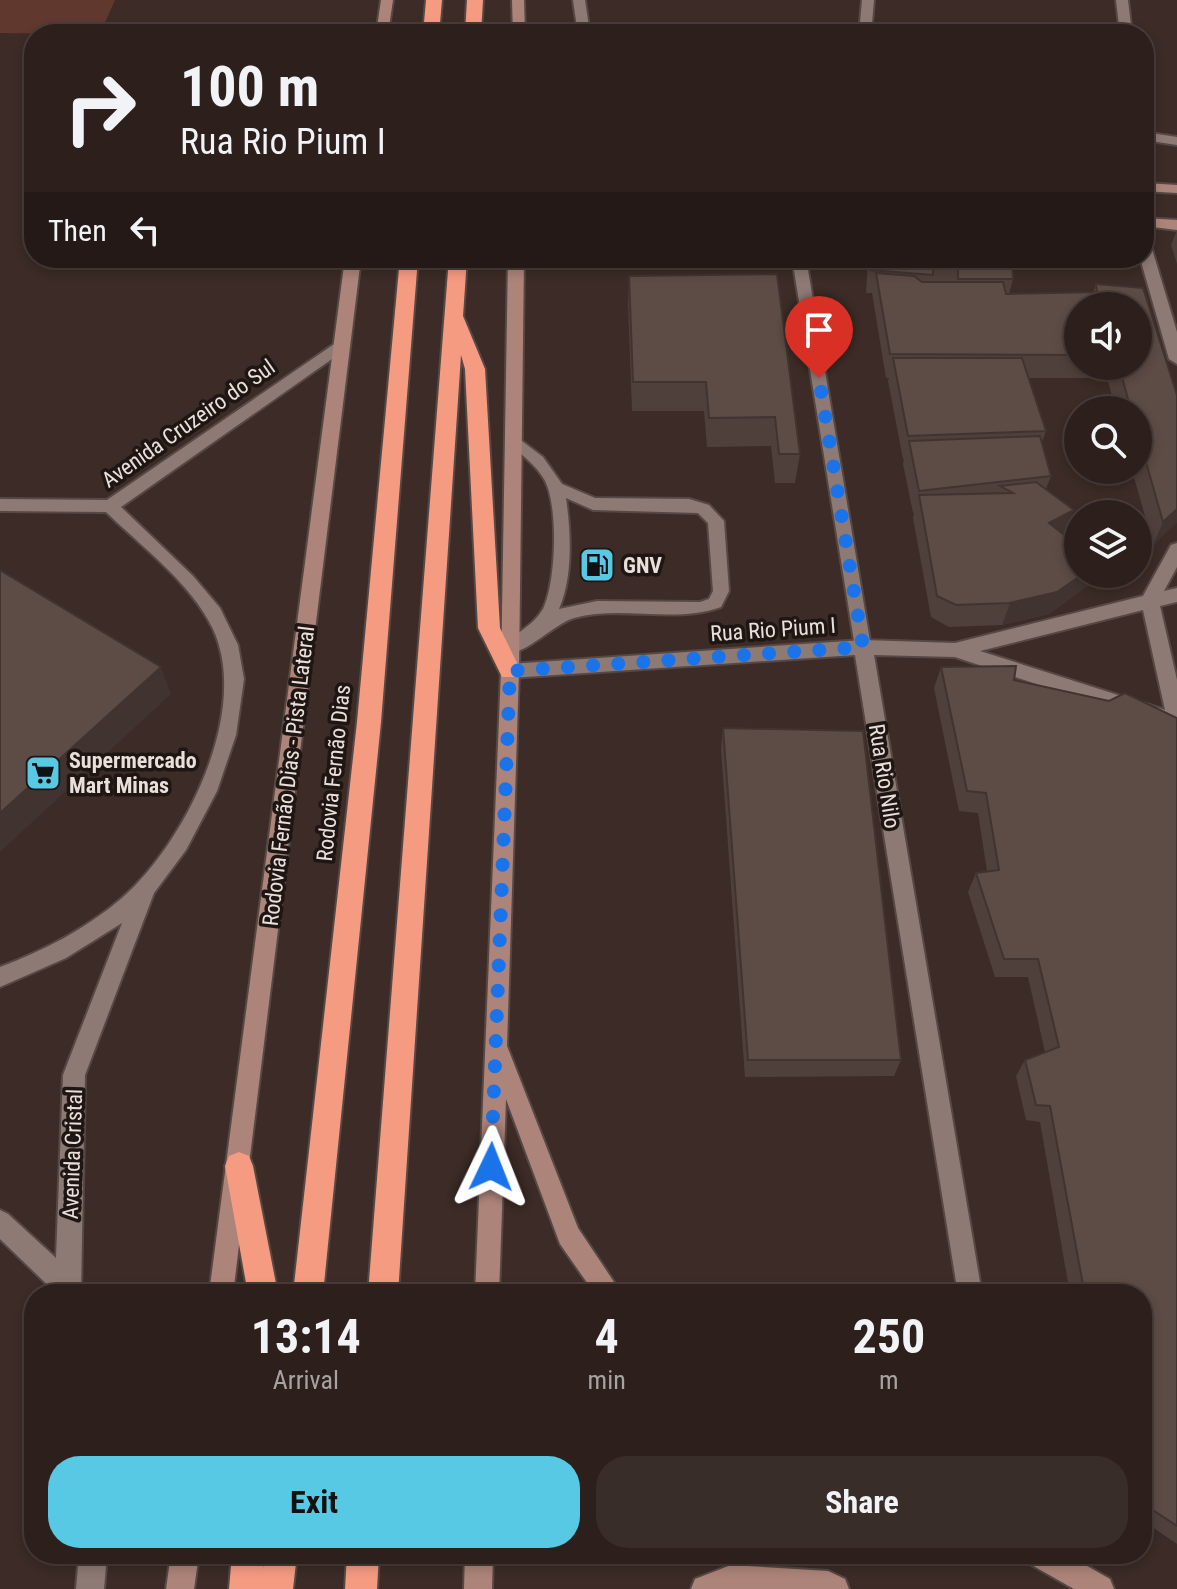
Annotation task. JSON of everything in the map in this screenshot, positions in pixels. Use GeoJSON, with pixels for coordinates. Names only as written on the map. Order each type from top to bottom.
{"type":"FeatureCollection","features":[{"type":"Feature","properties":{"kind":"highway"},"geometry":{"type":"LineString","coordinates":[[432,24],[434,0]]}},
{"type":"Feature","properties":{"kind":"highway"},"geometry":{"type":"LineString","coordinates":[[474,24],[475,0]]}},
{"type":"Feature","properties":{"kind":"highway","name":"Rodovia Fernão Dias"},"geometry":{"type":"LineString","coordinates":[[309,1284],[369,722],[408,268]]}},
{"type":"Feature","properties":{"kind":"highway"},"geometry":{"type":"LineString","coordinates":[[384,1284],[457,268]]}},
{"type":"Feature","properties":{"kind":"highway"},"geometry":{"type":"LineString","coordinates":[[455,312],[475,369],[489,628],[510,671]]}},
{"type":"Feature","properties":{"kind":"highway"},"geometry":{"type":"LineString","coordinates":[[239,1166],[261,1284]]}},
{"type":"Feature","properties":{"kind":"highway"},"geometry":{"type":"LineString","coordinates":[[245,1589],[247,1564]]}},
{"type":"Feature","properties":{"kind":"highway"},"geometry":{"type":"LineString","coordinates":[[277,1589],[280,1564]]}},
{"type":"Feature","properties":{"kind":"highway"},"geometry":{"type":"LineString","coordinates":[[361,1589],[362,1564]]}},
{"type":"Feature","properties":{"kind":"street"},"geometry":{"type":"LineString","coordinates":[[383,24],[387,0]]}},
{"type":"Feature","properties":{"kind":"street"},"geometry":{"type":"LineString","coordinates":[[518,0],[519,24]]}},
{"type":"Feature","properties":{"kind":"street"},"geometry":{"type":"LineString","coordinates":[[1154,188],[1177,189]]}},
{"type":"Feature","properties":{"kind":"street"},"geometry":{"type":"LineString","coordinates":[[1154,223],[1177,225]]}},
{"type":"Feature","properties":{"kind":"street","name":"Rodovia Fernão Dias - Pista Lateral"},"geometry":{"type":"LineString","coordinates":[[222,1284],[352,268]]}},
{"type":"Feature","properties":{"kind":"street"},"geometry":{"type":"LineString","coordinates":[[487,1284],[511,648],[516,268]]}},
{"type":"Feature","properties":{"kind":"street"},"geometry":{"type":"LineString","coordinates":[[1150,268],[1177,359]]}},
{"type":"Feature","properties":{"kind":"street","name":"Avenida Cruzeiro do Sul"},"geometry":{"type":"LineString","coordinates":[[0,505],[110,506],[343,343]]}},
{"type":"Feature","properties":{"kind":"street"},"geometry":{"type":"LineString","coordinates":[[0,977],[87,936],[145,890],[193,821],[226,733],[236,676],[220,624],[181,575],[110,506]]}},
{"type":"Feature","properties":{"kind":"street"},"geometry":{"type":"LineString","coordinates":[[1176,722],[1150,601],[1177,550]]}},
{"type":"Feature","properties":{"kind":"street","name":"Rua Rio Pium I"},"geometry":{"type":"LineString","coordinates":[[510,671],[863,647],[955,650],[1177,595]]}},
{"type":"Feature","properties":{"kind":"street","name":"Rua Rio Nilo"},"geometry":{"type":"LineString","coordinates":[[863,647],[968,1284]]}},
{"type":"Feature","properties":{"kind":"street"},"geometry":{"type":"LineString","coordinates":[[955,650],[1176,722]]}},
{"type":"Feature","properties":{"kind":"street","name":"Avenida Cristal"},"geometry":{"type":"LineString","coordinates":[[68,1284],[74,1075],[145,890]]}},
{"type":"Feature","properties":{"kind":"street"},"geometry":{"type":"LineString","coordinates":[[495,1040],[569,1236],[603,1284]]}},
{"type":"Feature","properties":{"kind":"street"},"geometry":{"type":"LineString","coordinates":[[0,1222],[62,1284]]}},
{"type":"Feature","properties":{"kind":"street"},"geometry":{"type":"LineString","coordinates":[[90,1589],[92,1564]]}},
{"type":"Feature","properties":{"kind":"street"},"geometry":{"type":"LineString","coordinates":[[180,1589],[184,1564]]}},
{"type":"Feature","properties":{"kind":"street"},"geometry":{"type":"LineString","coordinates":[[478,1589],[479,1564]]}},
{"type":"Feature","properties":{"kind":"street"},"geometry":{"type":"LineString","coordinates":[[1057,1564],[1100,1589]]}},
{"type":"Feature","properties":{"kind":"street"},"geometry":{"type":"LineString","coordinates":[[705,1589],[731,1579],[828,1585],[835,1589]]}},
{"type":"Feature","properties":{"kind":"lane"},"geometry":{"type":"LineString","coordinates":[[579,0],[583,24]]}},
{"type":"Feature","properties":{"kind":"lane"},"geometry":{"type":"LineString","coordinates":[[866,24],[868,0]]}},
{"type":"Feature","properties":{"kind":"lane"},"geometry":{"type":"LineString","coordinates":[[1122,0],[1125,24]]}},
{"type":"Feature","properties":{"kind":"lane"},"geometry":{"type":"LineString","coordinates":[[1154,138],[1177,141]]}},
{"type":"Feature","properties":{"kind":"lane","name":"Rua Rio Nilo"},"geometry":{"type":"LineString","coordinates":[[801,268],[863,647]]}},
{"type":"Feature","properties":{"kind":"lane"},"geometry":{"type":"LineString","coordinates":[[514,440],[542,463],[557,488],[559,575],[554,603],[536,632]]}},
{"type":"Feature","properties":{"kind":"lane"},"geometry":{"type":"LineString","coordinates":[[511,648],[566,613],[597,607],[701,608],[715,603],[721,591],[716,521],[703,509],[689,505],[593,504],[557,488]]}},
{"type":"Feature","properties":{"kind":"shaded area"},"geometry":{"type":"Polygon","coordinates":[[[0,0],[115,0],[104,24],[24,24],[24,33],[0,33],[0,0]]]}},
{"type":"Feature","properties":{"kind":"building"},"geometry":{"type":"Polygon","coordinates":[[[933,268],[933,275],[870,270],[933,268]]]}},
{"type":"Feature","properties":{"kind":"building"},"geometry":{"type":"Polygon","coordinates":[[[958,268],[1012,268],[1013,279],[958,279],[958,268]]]}},
{"type":"Feature","properties":{"kind":"building"},"geometry":{"type":"Polygon","coordinates":[[[876,273],[914,276],[922,282],[1003,282],[1006,294],[1064,293],[1064,355],[890,354],[876,273]]]}},
{"type":"Feature","properties":{"kind":"building"},"geometry":{"type":"Polygon","coordinates":[[[777,274],[800,454],[779,454],[775,417],[709,418],[706,382],[633,382],[629,276],[777,274]]]}},
{"type":"Feature","properties":{"kind":"building"},"geometry":{"type":"Polygon","coordinates":[[[1096,284],[1143,288],[1144,292],[1097,292],[1096,284]]]}},
{"type":"Feature","properties":{"kind":"building"},"geometry":{"type":"Polygon","coordinates":[[[1152,316],[1177,395],[1177,509],[1163,522],[1152,483],[1152,396],[1127,396],[1123,380],[1152,380],[1152,316]]]}},
{"type":"Feature","properties":{"kind":"building"},"geometry":{"type":"Polygon","coordinates":[[[893,358],[1022,358],[1046,431],[908,436],[893,358]]]}},
{"type":"Feature","properties":{"kind":"building"},"geometry":{"type":"Polygon","coordinates":[[[1040,436],[1051,476],[919,491],[909,441],[1040,436]]]}},
{"type":"Feature","properties":{"kind":"building"},"geometry":{"type":"Polygon","coordinates":[[[1036,482],[1064,503],[1064,515],[1049,523],[1064,535],[1064,587],[1057,592],[1010,603],[956,605],[937,596],[919,495],[1013,493],[1000,486],[1036,482]]]}},
{"type":"Feature","properties":{"kind":"building","name":"Supermercado Mart Minas"},"geometry":{"type":"Polygon","coordinates":[[[0,570],[161,667],[0,813],[0,570]]]}},
{"type":"Feature","properties":{"kind":"building"},"geometry":{"type":"Polygon","coordinates":[[[1016,666],[1014,680],[1109,701],[1125,693],[1177,718],[1177,1526],[1152,1510],[1152,1284],[1083,1284],[1050,1106],[1036,1105],[1025,1060],[1059,1047],[1038,959],[1004,959],[976,873],[999,870],[986,793],[967,791],[941,667],[1016,666]]]}},
{"type":"Feature","properties":{"kind":"building"},"geometry":{"type":"Polygon","coordinates":[[[723,728],[863,731],[901,1060],[748,1060],[723,728]]]}},
{"type":"Feature","properties":{"kind":"place","name":"GNV"},"geometry":{"type":"Point","coordinates":[597,565]}},
{"type":"Feature","properties":{"kind":"place","name":"Supermercado Mart Minas"},"geometry":{"type":"Point","coordinates":[43,773]}},
{"type":"Feature","properties":{"kind":"route"},"geometry":{"type":"LineString","coordinates":[[491,1167],[510,671],[863,647],[819,378]]}}]}
